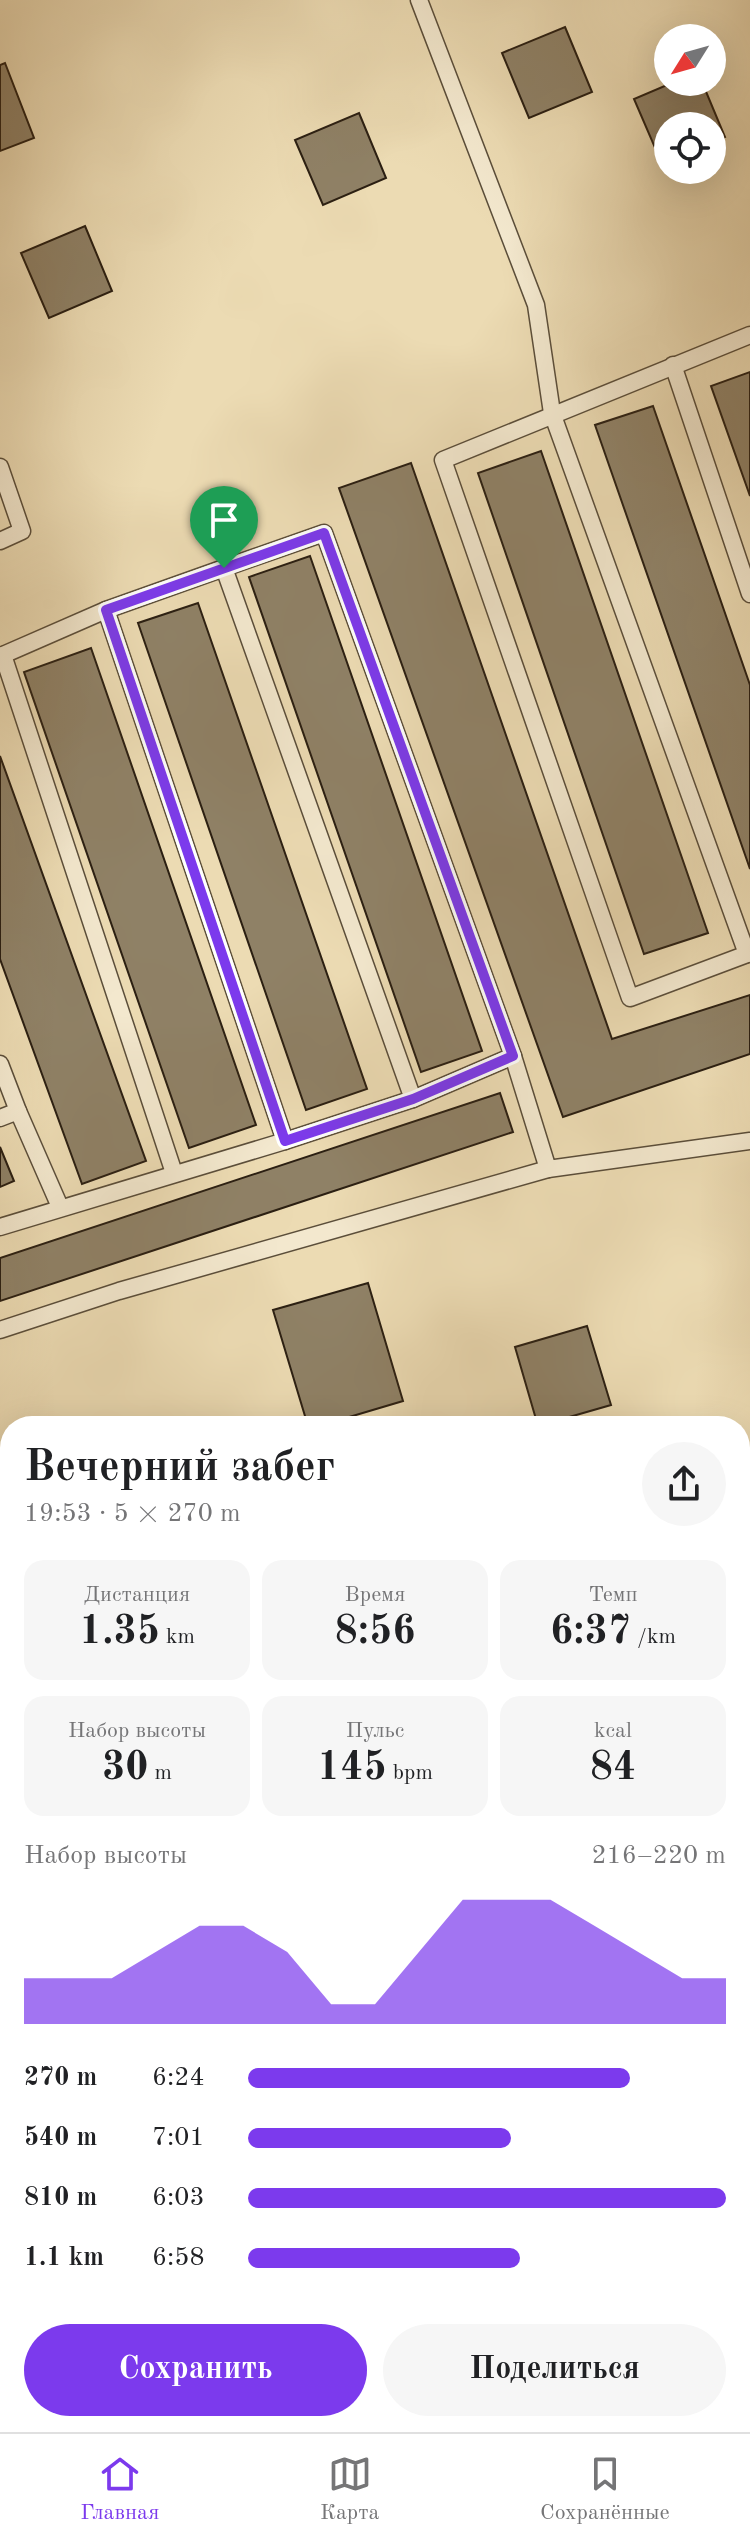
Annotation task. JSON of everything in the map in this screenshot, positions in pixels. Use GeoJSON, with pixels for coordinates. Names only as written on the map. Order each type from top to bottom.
{"type":"FeatureCollection","features":[{"type":"Feature","properties":{"kind":"lane"},"geometry":{"type":"LineString","coordinates":[[419,0],[536,305],[552,413],[748,954],[630,998],[443,460],[552,413],[750,335]]}},
{"type":"Feature","properties":{"kind":"lane"},"geometry":{"type":"LineString","coordinates":[[673,365],[750,594]]}},
{"type":"Feature","properties":{"kind":"lane"},"geometry":{"type":"LineString","coordinates":[[0,467],[22,531],[0,541]]}},
{"type":"Feature","properties":{"kind":"lane"},"geometry":{"type":"LineString","coordinates":[[174,1173],[2,656],[106,610],[324,533],[513,1056],[548,1169]]}},
{"type":"Feature","properties":{"kind":"lane"},"geometry":{"type":"LineString","coordinates":[[224,568],[413,1099]]}},
{"type":"Feature","properties":{"kind":"lane"},"geometry":{"type":"LineString","coordinates":[[106,610],[285,1141]]}},
{"type":"Feature","properties":{"kind":"lane"},"geometry":{"type":"LineString","coordinates":[[0,1227],[413,1099],[513,1056]]}},
{"type":"Feature","properties":{"kind":"lane"},"geometry":{"type":"LineString","coordinates":[[0,1064],[60,1207]]}},
{"type":"Feature","properties":{"kind":"lane"},"geometry":{"type":"LineString","coordinates":[[0,1118],[18,1111]]}},
{"type":"Feature","properties":{"kind":"lane"},"geometry":{"type":"LineString","coordinates":[[0,1330],[119,1291],[548,1169],[750,1141]]}},
{"type":"Feature","properties":{"kind":"building"},"geometry":{"type":"Polygon","coordinates":[[[565,27],[592,92],[529,118],[502,53],[565,27]]]}},
{"type":"Feature","properties":{"kind":"building"},"geometry":{"type":"Polygon","coordinates":[[[5,63],[34,138],[0,151],[0,65],[5,63]]]}},
{"type":"Feature","properties":{"kind":"building"},"geometry":{"type":"Polygon","coordinates":[[[654,90],[654,96],[708,96],[715,112],[654,112],[654,145],[634,99],[654,90]]]}},
{"type":"Feature","properties":{"kind":"building"},"geometry":{"type":"Polygon","coordinates":[[[359,113],[386,178],[323,205],[295,140],[359,113]]]}},
{"type":"Feature","properties":{"kind":"building"},"geometry":{"type":"Polygon","coordinates":[[[85,226],[112,291],[49,318],[21,253],[85,226]]]}},
{"type":"Feature","properties":{"kind":"building"},"geometry":{"type":"Polygon","coordinates":[[[750,372],[750,496],[711,386],[750,372]]]}},
{"type":"Feature","properties":{"kind":"building"},"geometry":{"type":"Polygon","coordinates":[[[653,406],[750,685],[750,869],[595,425],[653,406]]]}},
{"type":"Feature","properties":{"kind":"building"},"geometry":{"type":"Polygon","coordinates":[[[541,451],[708,933],[644,954],[478,473],[541,451]]]}},
{"type":"Feature","properties":{"kind":"building"},"geometry":{"type":"Polygon","coordinates":[[[411,463],[612,1039],[750,995],[750,1054],[563,1117],[339,488],[411,463]]]}},
{"type":"Feature","properties":{"kind":"building"},"geometry":{"type":"Polygon","coordinates":[[[310,556],[482,1051],[421,1072],[249,577],[310,556]]]}},
{"type":"Feature","properties":{"kind":"building"},"geometry":{"type":"Polygon","coordinates":[[[198,603],[367,1089],[306,1110],[138,623],[198,603]]]}},
{"type":"Feature","properties":{"kind":"building"},"geometry":{"type":"Polygon","coordinates":[[[91,648],[256,1125],[189,1148],[24,672],[91,648]]]}},
{"type":"Feature","properties":{"kind":"building"},"geometry":{"type":"Polygon","coordinates":[[[0,756],[146,1161],[82,1184],[0,959],[0,756]]]}},
{"type":"Feature","properties":{"kind":"building"},"geometry":{"type":"Polygon","coordinates":[[[500,1093],[513,1132],[0,1301],[0,1258],[500,1093]]]}},
{"type":"Feature","properties":{"kind":"building"},"geometry":{"type":"Polygon","coordinates":[[[0,1147],[14,1181],[0,1187],[0,1147]]]}},
{"type":"Feature","properties":{"kind":"building"},"geometry":{"type":"Polygon","coordinates":[[[368,1283],[403,1401],[353,1416],[305,1416],[273,1310],[368,1283]]]}},
{"type":"Feature","properties":{"kind":"building"},"geometry":{"type":"Polygon","coordinates":[[[587,1326],[611,1405],[573,1416],[535,1416],[515,1347],[587,1326]]]}},
{"type":"Feature","properties":{"kind":"route"},"geometry":{"type":"LineString","coordinates":[[324,533],[513,1056],[413,1099],[285,1141],[106,610],[224,568],[324,533]]}}]}
